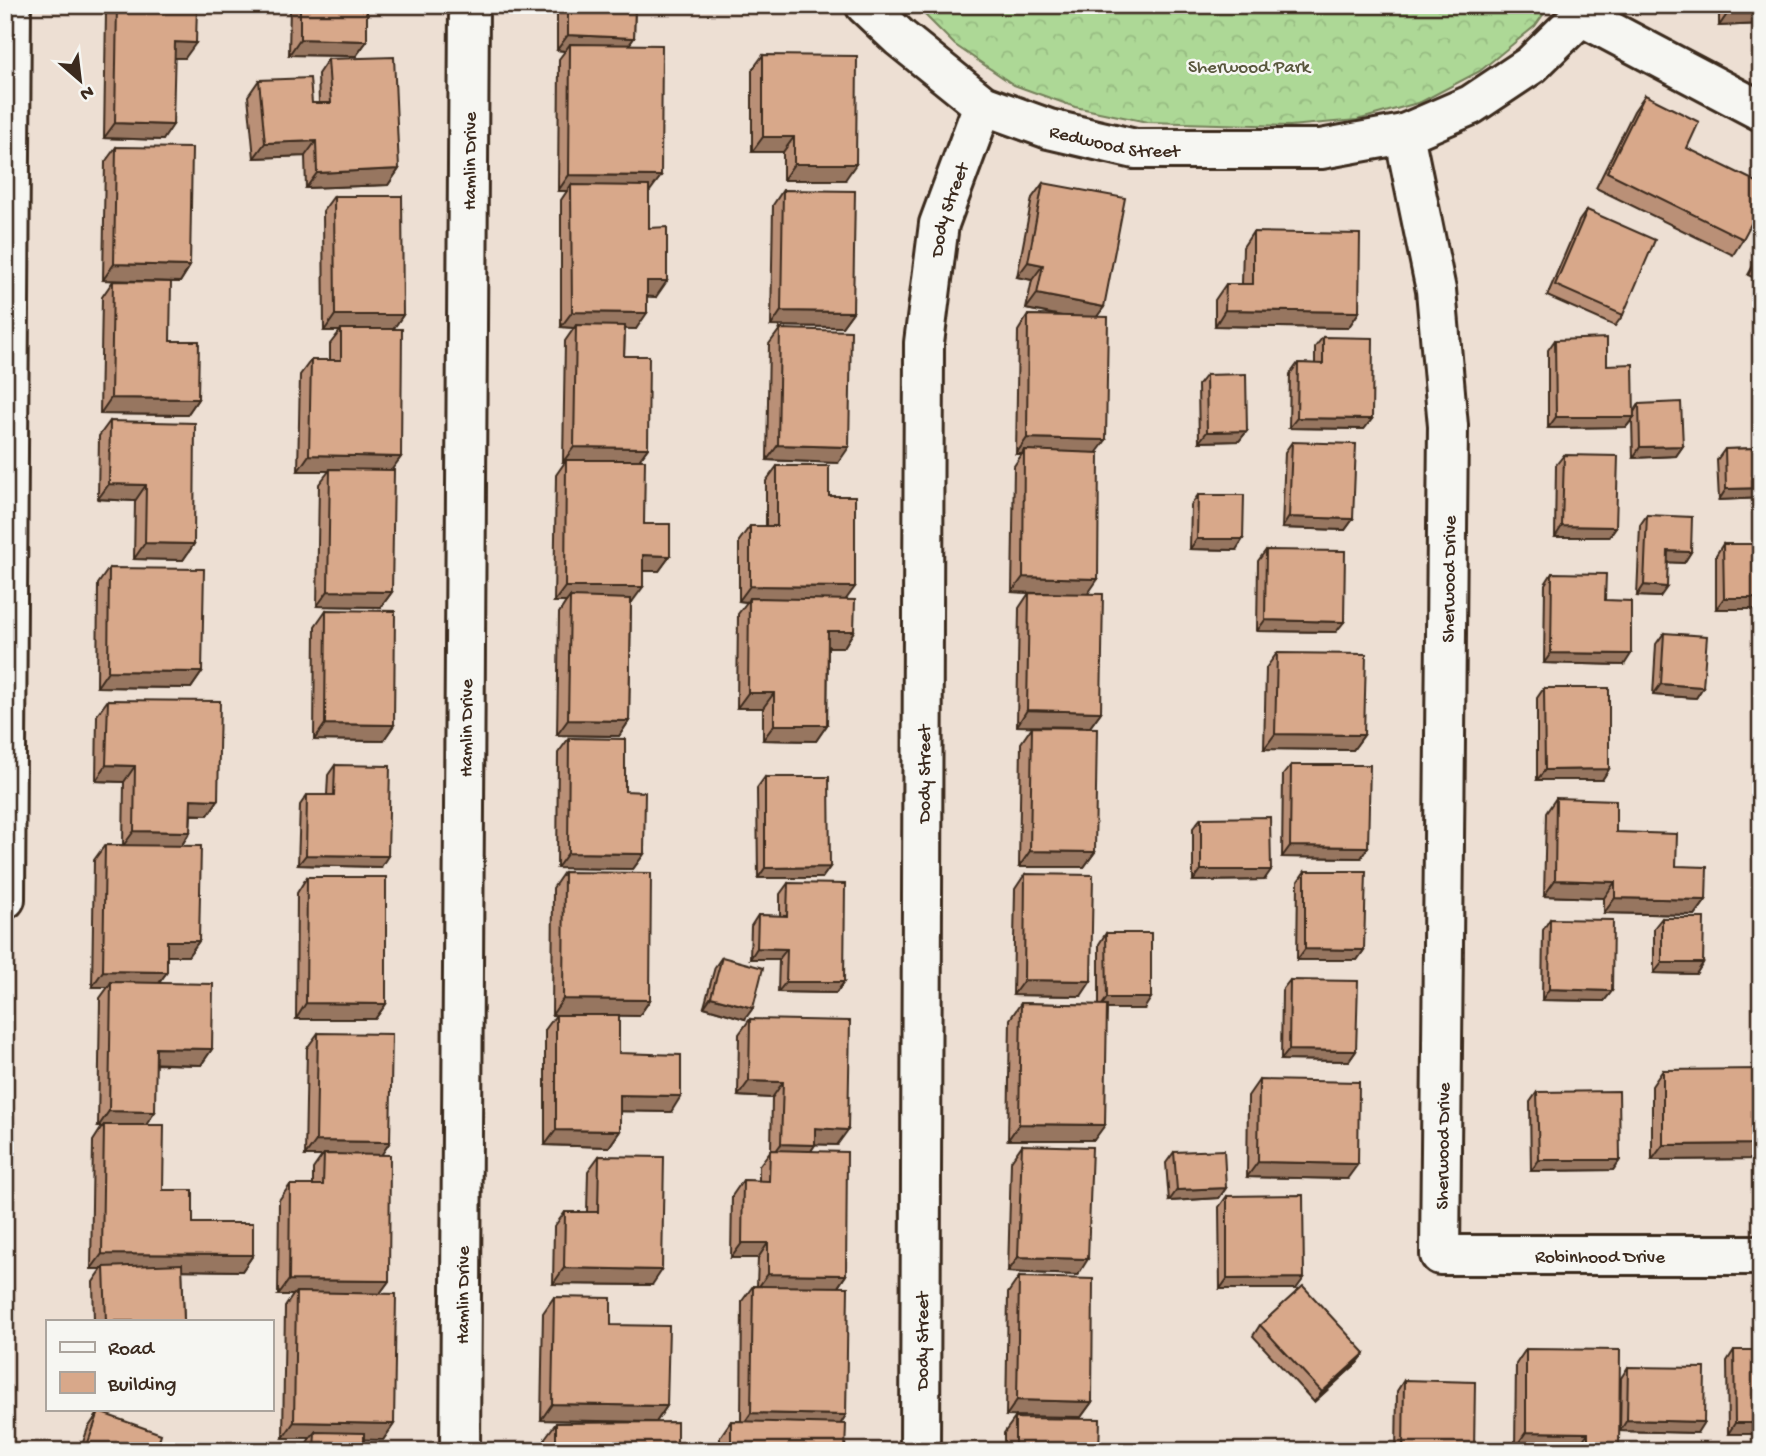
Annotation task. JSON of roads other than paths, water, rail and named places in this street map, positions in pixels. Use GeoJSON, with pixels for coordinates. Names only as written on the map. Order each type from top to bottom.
{"type":"FeatureCollection","features":[{"type":"Feature","properties":{"kind":"street"},"geometry":{"type":"LineString","coordinates":[[5,899],[11,5]]}},
{"type":"Feature","properties":{"kind":"street","name":"Hamlin Drive"},"geometry":{"type":"LineString","coordinates":[[460,1451],[470,5]]}},
{"type":"Feature","properties":{"kind":"street","name":"Redwood Street"},"geometry":{"type":"LineString","coordinates":[[865,5],[900,38],[983,105],[1049,129],[1135,149],[1321,149],[1404,134]]}},
{"type":"Feature","properties":{"kind":"street"},"geometry":{"type":"LineString","coordinates":[[1404,134],[1471,105],[1531,65],[1583,11],[1761,111]]}},
{"type":"Feature","properties":{"kind":"street","name":"Dody Street"},"geometry":{"type":"LineString","coordinates":[[920,1451],[924,343],[939,224],[983,105]]}},
{"type":"Feature","properties":{"kind":"street","name":"Sherwood Drive"},"geometry":{"type":"LineString","coordinates":[[1404,134],[1436,290],[1448,426],[1440,1255]]}},
{"type":"Feature","properties":{"kind":"street","name":"Robinhood Drive"},"geometry":{"type":"LineString","coordinates":[[1440,1255],[1761,1255]]}},
{"type":"Feature","properties":{"kind":"park label","name":"Sherwood Park"},"geometry":{"type":"Point","coordinates":[1249,65]}}]}
